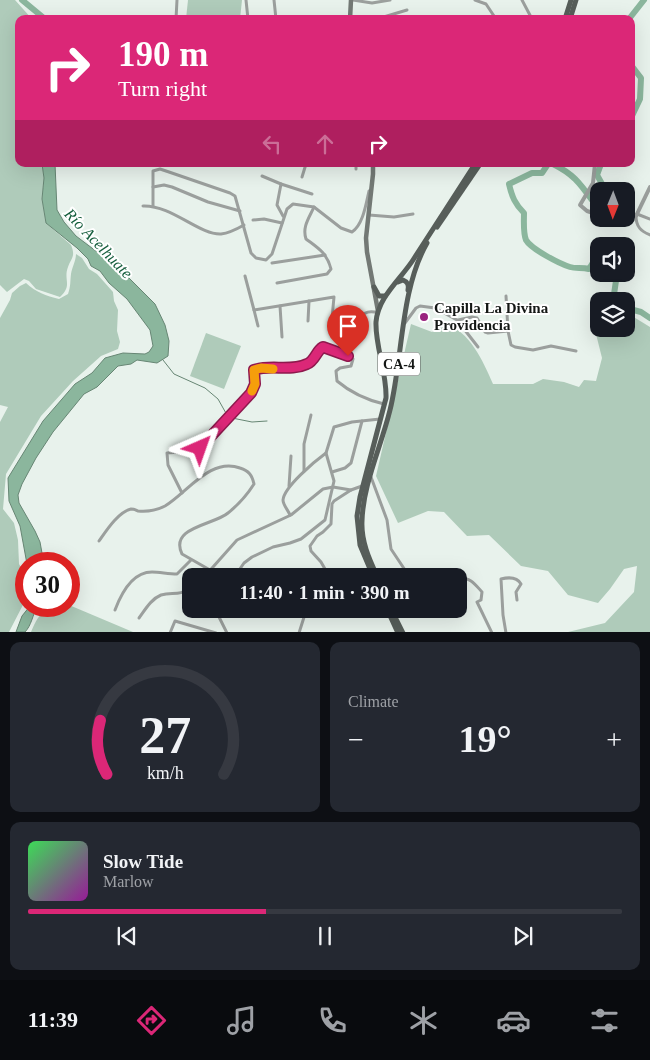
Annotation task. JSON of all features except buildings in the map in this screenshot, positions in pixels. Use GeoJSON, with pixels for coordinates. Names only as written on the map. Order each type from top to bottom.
{"type":"FeatureCollection","features":[{"type":"Feature","properties":{"kind":"main road"},"geometry":{"type":"LineString","coordinates":[[350,15],[352,0]]}},
{"type":"Feature","properties":{"kind":"main road"},"geometry":{"type":"LineString","coordinates":[[566,15],[571,0]]}},
{"type":"Feature","properties":{"kind":"main road"},"geometry":{"type":"LineString","coordinates":[[571,15],[576,0]]}},
{"type":"Feature","properties":{"kind":"main road"},"geometry":{"type":"LineString","coordinates":[[373,167],[366,238],[378,313]]}},
{"type":"Feature","properties":{"kind":"main road","name":"CA-4"},"geometry":{"type":"LineString","coordinates":[[369,568],[362,552],[358,533],[358,510],[382,419],[386,390],[376,324],[378,313],[385,296],[412,262],[473,167]]}},
{"type":"Feature","properties":{"kind":"main road","name":"CA-4"},"geometry":{"type":"LineString","coordinates":[[374,568],[367,552],[362,528],[364,504],[391,407],[413,280],[425,246],[478,167]]}},
{"type":"Feature","properties":{"kind":"main road"},"geometry":{"type":"LineString","coordinates":[[396,283],[403,280],[407,282],[408,286],[402,335]]}},
{"type":"Feature","properties":{"kind":"main road"},"geometry":{"type":"LineString","coordinates":[[374,287],[379,296],[385,296]]}},
{"type":"Feature","properties":{"kind":"main road"},"geometry":{"type":"LineString","coordinates":[[380,350],[387,362],[393,364],[401,344]]}},
{"type":"Feature","properties":{"kind":"main road"},"geometry":{"type":"LineString","coordinates":[[391,618],[398,632]]}},
{"type":"Feature","properties":{"kind":"main road"},"geometry":{"type":"LineString","coordinates":[[395,618],[403,632]]}},
{"type":"Feature","properties":{"kind":"street"},"geometry":{"type":"LineString","coordinates":[[176,15],[177,0]]}},
{"type":"Feature","properties":{"kind":"street"},"geometry":{"type":"LineString","coordinates":[[246,0],[248,15]]}},
{"type":"Feature","properties":{"kind":"street"},"geometry":{"type":"LineString","coordinates":[[274,0],[276,15]]}},
{"type":"Feature","properties":{"kind":"street"},"geometry":{"type":"LineString","coordinates":[[352,0],[372,3],[390,0]]}},
{"type":"Feature","properties":{"kind":"street"},"geometry":{"type":"LineString","coordinates":[[475,0],[486,4],[493,15]]}},
{"type":"Feature","properties":{"kind":"street"},"geometry":{"type":"LineString","coordinates":[[522,0],[530,15]]}},
{"type":"Feature","properties":{"kind":"street"},"geometry":{"type":"LineString","coordinates":[[390,15],[407,10]]}},
{"type":"Feature","properties":{"kind":"street"},"geometry":{"type":"LineString","coordinates":[[302,177],[305,167]]}},
{"type":"Feature","properties":{"kind":"street"},"geometry":{"type":"LineString","coordinates":[[593,182],[595,167]]}},
{"type":"Feature","properties":{"kind":"street"},"geometry":{"type":"LineString","coordinates":[[153,206],[153,171],[160,169],[230,193],[236,196],[251,253],[256,258],[266,260],[272,254],[287,209],[293,204],[314,207],[341,228],[352,232],[356,230],[361,221],[373,174]]}},
{"type":"Feature","properties":{"kind":"street"},"geometry":{"type":"LineString","coordinates":[[262,176],[312,194]]}},
{"type":"Feature","properties":{"kind":"street"},"geometry":{"type":"LineString","coordinates":[[281,184],[277,205],[284,216]]}},
{"type":"Feature","properties":{"kind":"street"},"geometry":{"type":"LineString","coordinates":[[153,187],[172,187],[240,211]]}},
{"type":"Feature","properties":{"kind":"street"},"geometry":{"type":"LineString","coordinates":[[650,187],[637,215],[638,227],[650,236]]}},
{"type":"Feature","properties":{"kind":"street"},"geometry":{"type":"LineString","coordinates":[[590,188],[580,205],[590,212]]}},
{"type":"Feature","properties":{"kind":"street"},"geometry":{"type":"LineString","coordinates":[[143,206],[153,206],[169,212],[214,234],[227,233],[244,225]]}},
{"type":"Feature","properties":{"kind":"street"},"geometry":{"type":"LineString","coordinates":[[277,284],[327,274],[331,269],[326,255],[320,248],[306,240],[304,233],[304,228],[314,207]]}},
{"type":"Feature","properties":{"kind":"street"},"geometry":{"type":"LineString","coordinates":[[368,215],[394,217],[413,214]]}},
{"type":"Feature","properties":{"kind":"street"},"geometry":{"type":"LineString","coordinates":[[637,215],[650,220]]}},
{"type":"Feature","properties":{"kind":"street"},"geometry":{"type":"LineString","coordinates":[[253,220],[264,219],[282,224]]}},
{"type":"Feature","properties":{"kind":"street"},"geometry":{"type":"LineString","coordinates":[[272,263],[326,255]]}},
{"type":"Feature","properties":{"kind":"street"},"geometry":{"type":"LineString","coordinates":[[244,276],[258,326]]}},
{"type":"Feature","properties":{"kind":"street"},"geometry":{"type":"LineString","coordinates":[[506,296],[508,331],[511,345],[534,350],[551,346],[576,351]]}},
{"type":"Feature","properties":{"kind":"street"},"geometry":{"type":"LineString","coordinates":[[254,310],[334,297],[332,318],[336,336],[339,339],[348,337],[355,320],[363,314],[372,311],[378,313]]}},
{"type":"Feature","properties":{"kind":"street"},"geometry":{"type":"LineString","coordinates":[[308,321],[310,301]]}},
{"type":"Feature","properties":{"kind":"street"},"geometry":{"type":"LineString","coordinates":[[280,306],[282,336]]}},
{"type":"Feature","properties":{"kind":"street"},"geometry":{"type":"LineString","coordinates":[[404,324],[416,308],[420,306],[435,308],[457,320],[478,347]]}},
{"type":"Feature","properties":{"kind":"street"},"geometry":{"type":"LineString","coordinates":[[457,320],[477,318],[485,332],[508,331]]}},
{"type":"Feature","properties":{"kind":"street"},"geometry":{"type":"LineString","coordinates":[[182,493],[168,465],[166,452],[192,451],[200,448],[251,393],[255,384],[254,370],[261,368],[289,368],[308,364],[318,350],[323,347],[353,359],[351,366],[336,370],[337,381],[361,396],[384,404]]}},
{"type":"Feature","properties":{"kind":"street"},"geometry":{"type":"LineString","coordinates":[[304,472],[304,444],[311,415]]}},
{"type":"Feature","properties":{"kind":"street"},"geometry":{"type":"LineString","coordinates":[[289,486],[326,453],[334,427],[339,424],[382,419]]}},
{"type":"Feature","properties":{"kind":"street"},"geometry":{"type":"LineString","coordinates":[[332,472],[345,468],[352,463],[362,421]]}},
{"type":"Feature","properties":{"kind":"street"},"geometry":{"type":"LineString","coordinates":[[241,568],[252,557],[273,547],[301,539],[325,520],[334,482],[326,453]]}},
{"type":"Feature","properties":{"kind":"street"},"geometry":{"type":"LineString","coordinates":[[290,515],[283,503],[289,486],[291,456]]}},
{"type":"Feature","properties":{"kind":"street"},"geometry":{"type":"LineString","coordinates":[[99,542],[124,512],[133,509],[139,511],[155,510],[163,507],[197,480],[211,472],[230,465],[241,468],[251,474],[254,484],[243,498],[228,514],[218,520],[205,522],[181,538],[178,543],[182,554],[201,568]]}},
{"type":"Feature","properties":{"kind":"street"},"geometry":{"type":"LineString","coordinates":[[371,477],[387,520],[391,549],[404,568]]}},
{"type":"Feature","properties":{"kind":"street"},"geometry":{"type":"LineString","coordinates":[[324,568],[311,551],[310,546],[317,536],[331,524],[332,504],[334,501],[351,490],[363,486]]}},
{"type":"Feature","properties":{"kind":"street"},"geometry":{"type":"LineString","coordinates":[[213,568],[237,540],[290,515],[323,489],[332,487],[351,490]]}},
{"type":"Feature","properties":{"kind":"street"},"geometry":{"type":"LineString","coordinates":[[115,610],[123,591],[139,575],[146,572],[177,574],[191,560]]}},
{"type":"Feature","properties":{"kind":"street"},"geometry":{"type":"LineString","coordinates":[[467,578],[482,592],[481,600],[477,602],[492,632]]}},
{"type":"Feature","properties":{"kind":"street"},"geometry":{"type":"LineString","coordinates":[[506,632],[501,580],[513,578],[520,581],[522,584],[516,592],[517,600]]}},
{"type":"Feature","properties":{"kind":"street"},"geometry":{"type":"LineString","coordinates":[[139,618],[152,600],[160,596],[182,592]]}},
{"type":"Feature","properties":{"kind":"street"},"geometry":{"type":"LineString","coordinates":[[220,618],[227,632]]}},
{"type":"Feature","properties":{"kind":"street"},"geometry":{"type":"LineString","coordinates":[[299,632],[304,618]]}},
{"type":"Feature","properties":{"kind":"street"},"geometry":{"type":"LineString","coordinates":[[170,632],[175,621],[216,632]]}},
{"type":"Feature","properties":{"kind":"shaded area"},"geometry":{"type":"Polygon","coordinates":[[[0,0],[15,0],[28,15],[15,15],[15,167],[42,167],[44,178],[42,199],[46,223],[71,245],[73,252],[67,272],[67,286],[60,297],[36,289],[29,281],[24,279],[7,292],[0,285],[0,0]]]}},
{"type":"Feature","properties":{"kind":"shaded area"},"geometry":{"type":"Polygon","coordinates":[[[188,0],[242,0],[240,15],[186,15],[188,0]]]}},
{"type":"Feature","properties":{"kind":"shaded area"},"geometry":{"type":"Polygon","coordinates":[[[42,167],[55,167],[57,210],[64,222],[76,236],[121,270],[155,304],[165,325],[169,341],[168,356],[157,363],[137,360],[131,364],[118,366],[97,387],[84,394],[53,432],[36,458],[18,495],[19,503],[40,542],[42,552],[25,552],[20,526],[9,501],[8,478],[43,421],[75,384],[92,373],[105,358],[123,353],[145,354],[153,346],[150,330],[127,299],[109,283],[100,271],[91,266],[88,259],[77,248],[46,223],[42,199],[44,178],[42,167]]]}},
{"type":"Feature","properties":{"kind":"shaded area"},"geometry":{"type":"Polygon","coordinates":[[[76,254],[82,258],[89,269],[97,274],[113,292],[118,310],[117,331],[120,342],[118,349],[101,356],[73,381],[41,416],[6,474],[3,509],[14,523],[18,540],[18,552],[15,552],[15,617],[17,617],[9,632],[0,632],[0,422],[8,407],[0,405],[0,318],[12,293],[26,283],[37,291],[54,298],[59,299],[68,294],[76,254]]]}},
{"type":"Feature","properties":{"kind":"shaded area"},"geometry":{"type":"Polygon","coordinates":[[[635,318],[650,327],[650,632],[568,632],[605,623],[634,592],[637,566],[624,569],[598,603],[568,595],[548,571],[521,566],[489,535],[467,536],[444,512],[428,511],[398,523],[376,476],[411,324],[432,332],[444,323],[453,327],[474,348],[493,384],[533,384],[543,379],[564,382],[579,387],[584,380],[596,381],[602,358],[597,337],[635,337],[635,318]]]}},
{"type":"Feature","properties":{"kind":"shaded area"},"geometry":{"type":"Polygon","coordinates":[[[206,333],[241,346],[224,389],[190,376],[206,333]]]}},
{"type":"Feature","properties":{"kind":"shaded area"},"geometry":{"type":"Polygon","coordinates":[[[80,610],[133,632],[31,632],[39,617],[80,617],[80,610]]]}},
{"type":"Feature","properties":{"kind":"shaded area"},"geometry":{"type":"Polygon","coordinates":[[[22,617],[33,617],[25,632],[16,632],[22,617]]]}},
{"type":"Feature","properties":{"kind":"waterway","name":"Río Acelhuate"},"geometry":{"type":"LineString","coordinates":[[22,0],[40,15]]}},
{"type":"Feature","properties":{"kind":"waterway"},"geometry":{"type":"LineString","coordinates":[[632,15],[644,0]]}},
{"type":"Feature","properties":{"kind":"waterway"},"geometry":{"type":"LineString","coordinates":[[635,70],[641,78],[640,99],[635,110]]}},
{"type":"Feature","properties":{"kind":"waterway"},"geometry":{"type":"LineString","coordinates":[[546,167],[542,173],[532,173],[509,184],[514,200],[524,213],[526,240],[534,248],[560,263],[572,268],[589,269],[590,267]]}},
{"type":"Feature","properties":{"kind":"waterway"},"geometry":{"type":"LineString","coordinates":[[559,167],[575,179],[590,197]]}},
{"type":"Feature","properties":{"kind":"waterway"},"geometry":{"type":"LineString","coordinates":[[600,167],[597,175],[601,182]]}},
{"type":"Feature","properties":{"kind":"waterway"},"geometry":{"type":"LineString","coordinates":[[614,292],[616,282]]}},
{"type":"Feature","properties":{"kind":"waterway"},"geometry":{"type":"LineString","coordinates":[[635,310],[650,318]]}},
{"type":"Feature","properties":{"kind":"waterway"},"geometry":{"type":"LineString","coordinates":[[163,360],[174,374],[205,388],[218,399],[227,415]]}},
{"type":"Feature","properties":{"kind":"waterway"},"geometry":{"type":"LineString","coordinates":[[232,418],[252,422],[267,421]]}},
{"type":"Feature","properties":{"kind":"slow traffic"},"geometry":{"type":"LineString","coordinates":[[252,391],[256,378],[254,370],[261,368],[273,369]]}},
{"type":"Feature","properties":{"kind":"place","name":"Capilla La Divina Providencia"},"geometry":{"type":"Point","coordinates":[424,317]}},
{"type":"Feature","properties":{"kind":"route"},"geometry":{"type":"LineString","coordinates":[[200,448],[251,393],[256,378],[254,370],[261,368],[289,368],[308,364],[321,347],[348,356]]}}]}
